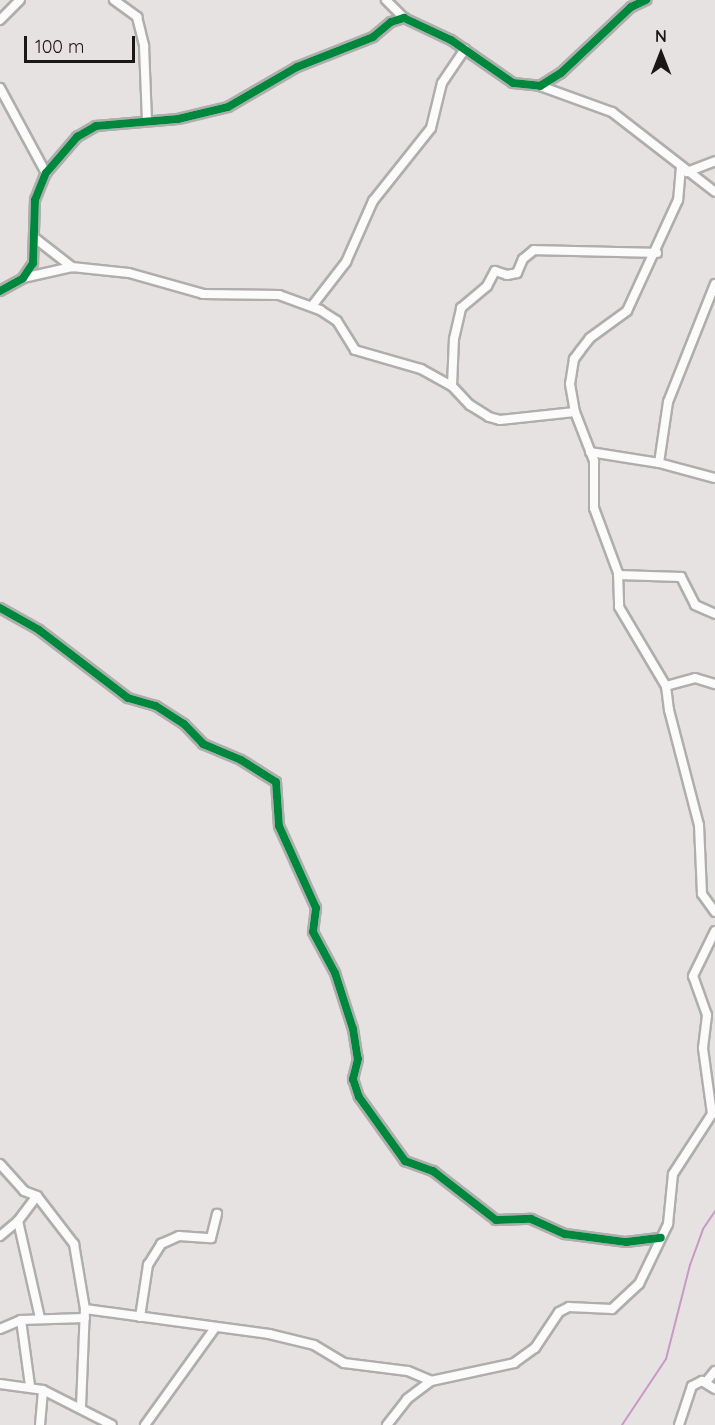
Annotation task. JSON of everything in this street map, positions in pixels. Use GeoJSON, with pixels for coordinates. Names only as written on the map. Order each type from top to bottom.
{"type":"FeatureCollection","features":[{"type":"Feature","properties":{"kind":"street"},"geometry":{"type":"LineString","coordinates":[[0,20],[20,0]]}},
{"type":"Feature","properties":{"kind":"street"},"geometry":{"type":"LineString","coordinates":[[114,0],[132,9],[137,17],[144,46],[147,122]]}},
{"type":"Feature","properties":{"kind":"street"},"geometry":{"type":"LineString","coordinates":[[386,0],[404,18],[465,49],[513,83],[540,86],[612,112],[715,192]]}},
{"type":"Feature","properties":{"kind":"street"},"geometry":{"type":"LineString","coordinates":[[540,86],[561,73],[630,3],[646,0]]}},
{"type":"Feature","properties":{"kind":"street"},"geometry":{"type":"LineString","coordinates":[[23,278],[33,263],[36,239],[35,200],[46,173],[77,138],[96,126],[147,122],[228,107],[297,67],[373,37],[391,22],[404,18]]}},
{"type":"Feature","properties":{"kind":"street"},"geometry":{"type":"LineString","coordinates":[[312,306],[346,262],[373,201],[430,128],[442,83],[465,49]]}},
{"type":"Feature","properties":{"kind":"street"},"geometry":{"type":"LineString","coordinates":[[0,88],[46,173]]}},
{"type":"Feature","properties":{"kind":"street"},"geometry":{"type":"LineString","coordinates":[[684,169],[715,161]]}},
{"type":"Feature","properties":{"kind":"street"},"geometry":{"type":"LineString","coordinates":[[684,169],[678,200],[657,253],[627,311],[590,338],[574,359],[570,384],[575,412],[594,461],[594,508],[618,575],[619,607],[666,686],[669,710],[699,825],[702,894],[715,912]]}},
{"type":"Feature","properties":{"kind":"street"},"geometry":{"type":"LineString","coordinates":[[36,239],[72,267]]}},
{"type":"Feature","properties":{"kind":"street"},"geometry":{"type":"LineString","coordinates":[[452,386],[454,339],[461,309],[487,286],[495,271],[517,273],[523,259],[534,250],[657,253]]}},
{"type":"Feature","properties":{"kind":"street"},"geometry":{"type":"LineString","coordinates":[[0,291],[23,278],[72,267],[129,273],[203,294],[279,295],[312,306],[337,321],[355,350],[404,362],[452,386],[470,405],[500,420],[575,412]]}},
{"type":"Feature","properties":{"kind":"street"},"geometry":{"type":"LineString","coordinates":[[659,463],[668,402],[715,284]]}},
{"type":"Feature","properties":{"kind":"street"},"geometry":{"type":"LineString","coordinates":[[590,452],[659,463],[715,478]]}},
{"type":"Feature","properties":{"kind":"street"},"geometry":{"type":"LineString","coordinates":[[618,575],[681,577],[695,605],[715,615]]}},
{"type":"Feature","properties":{"kind":"street"},"geometry":{"type":"LineString","coordinates":[[0,608],[39,630],[128,698],[156,706],[184,724],[203,744],[241,760],[276,782],[279,826],[316,908],[313,932],[335,973],[354,1029],[358,1059],[354,1079],[358,1096],[405,1161],[433,1171],[496,1220],[531,1219],[565,1234],[626,1242],[661,1238]]}},
{"type":"Feature","properties":{"kind":"street"},"geometry":{"type":"LineString","coordinates":[[666,686],[695,678],[715,684]]}},
{"type":"Feature","properties":{"kind":"street"},"geometry":{"type":"LineString","coordinates":[[387,1425],[407,1399],[431,1381],[514,1363],[535,1348],[551,1320],[568,1307],[612,1309],[639,1284],[668,1224],[673,1174],[714,1111],[703,1048],[707,1015],[693,976],[715,931]]}},
{"type":"Feature","properties":{"kind":"street"},"geometry":{"type":"LineString","coordinates":[[0,1164],[24,1191],[37,1196],[74,1244],[85,1309],[81,1407]]}},
{"type":"Feature","properties":{"kind":"street"},"geometry":{"type":"LineString","coordinates":[[0,1236],[18,1221],[37,1196]]}},
{"type":"Feature","properties":{"kind":"street"},"geometry":{"type":"LineString","coordinates":[[140,1317],[148,1265],[156,1251],[172,1237],[211,1238],[218,1214]]}},
{"type":"Feature","properties":{"kind":"street"},"geometry":{"type":"LineString","coordinates":[[18,1221],[40,1318]]}},
{"type":"Feature","properties":{"kind":"street"},"geometry":{"type":"LineString","coordinates":[[85,1309],[305,1342],[344,1363],[408,1371],[431,1381]]}},
{"type":"Feature","properties":{"kind":"street"},"geometry":{"type":"LineString","coordinates":[[0,1329],[21,1320],[85,1318]]}},
{"type":"Feature","properties":{"kind":"street"},"geometry":{"type":"LineString","coordinates":[[21,1320],[30,1386]]}},
{"type":"Feature","properties":{"kind":"street"},"geometry":{"type":"LineString","coordinates":[[145,1425],[215,1328]]}},
{"type":"Feature","properties":{"kind":"street"},"geometry":{"type":"LineString","coordinates":[[679,1425],[692,1386],[706,1382],[715,1371]]}},
{"type":"Feature","properties":{"kind":"street"},"geometry":{"type":"LineString","coordinates":[[706,1382],[715,1389]]}},
{"type":"Feature","properties":{"kind":"street"},"geometry":{"type":"LineString","coordinates":[[0,1384],[30,1386],[43,1390],[81,1407],[112,1425]]}},
{"type":"Feature","properties":{"kind":"street"},"geometry":{"type":"LineString","coordinates":[[40,1425],[43,1390]]}},
{"type":"Feature","properties":{"kind":"waterway"},"geometry":{"type":"LineString","coordinates":[[622,1425],[666,1359],[690,1265],[703,1229],[715,1211]]}},
{"type":"Feature","properties":{"kind":"cycle path"},"geometry":{"type":"LineString","coordinates":[[0,291],[23,278],[33,263],[35,200],[46,173],[77,137],[96,126],[178,119],[228,107],[297,67],[373,37],[391,22],[404,18],[451,40],[513,83],[540,86],[561,73],[631,7],[646,0]]}},
{"type":"Feature","properties":{"kind":"cycle path"},"geometry":{"type":"LineString","coordinates":[[0,608],[39,630],[128,698],[156,706],[184,724],[203,744],[241,760],[276,782],[279,826],[316,908],[313,932],[335,973],[353,1029],[358,1059],[353,1079],[359,1097],[405,1161],[433,1171],[496,1220],[531,1219],[565,1234],[626,1242],[661,1238]]}}]}
